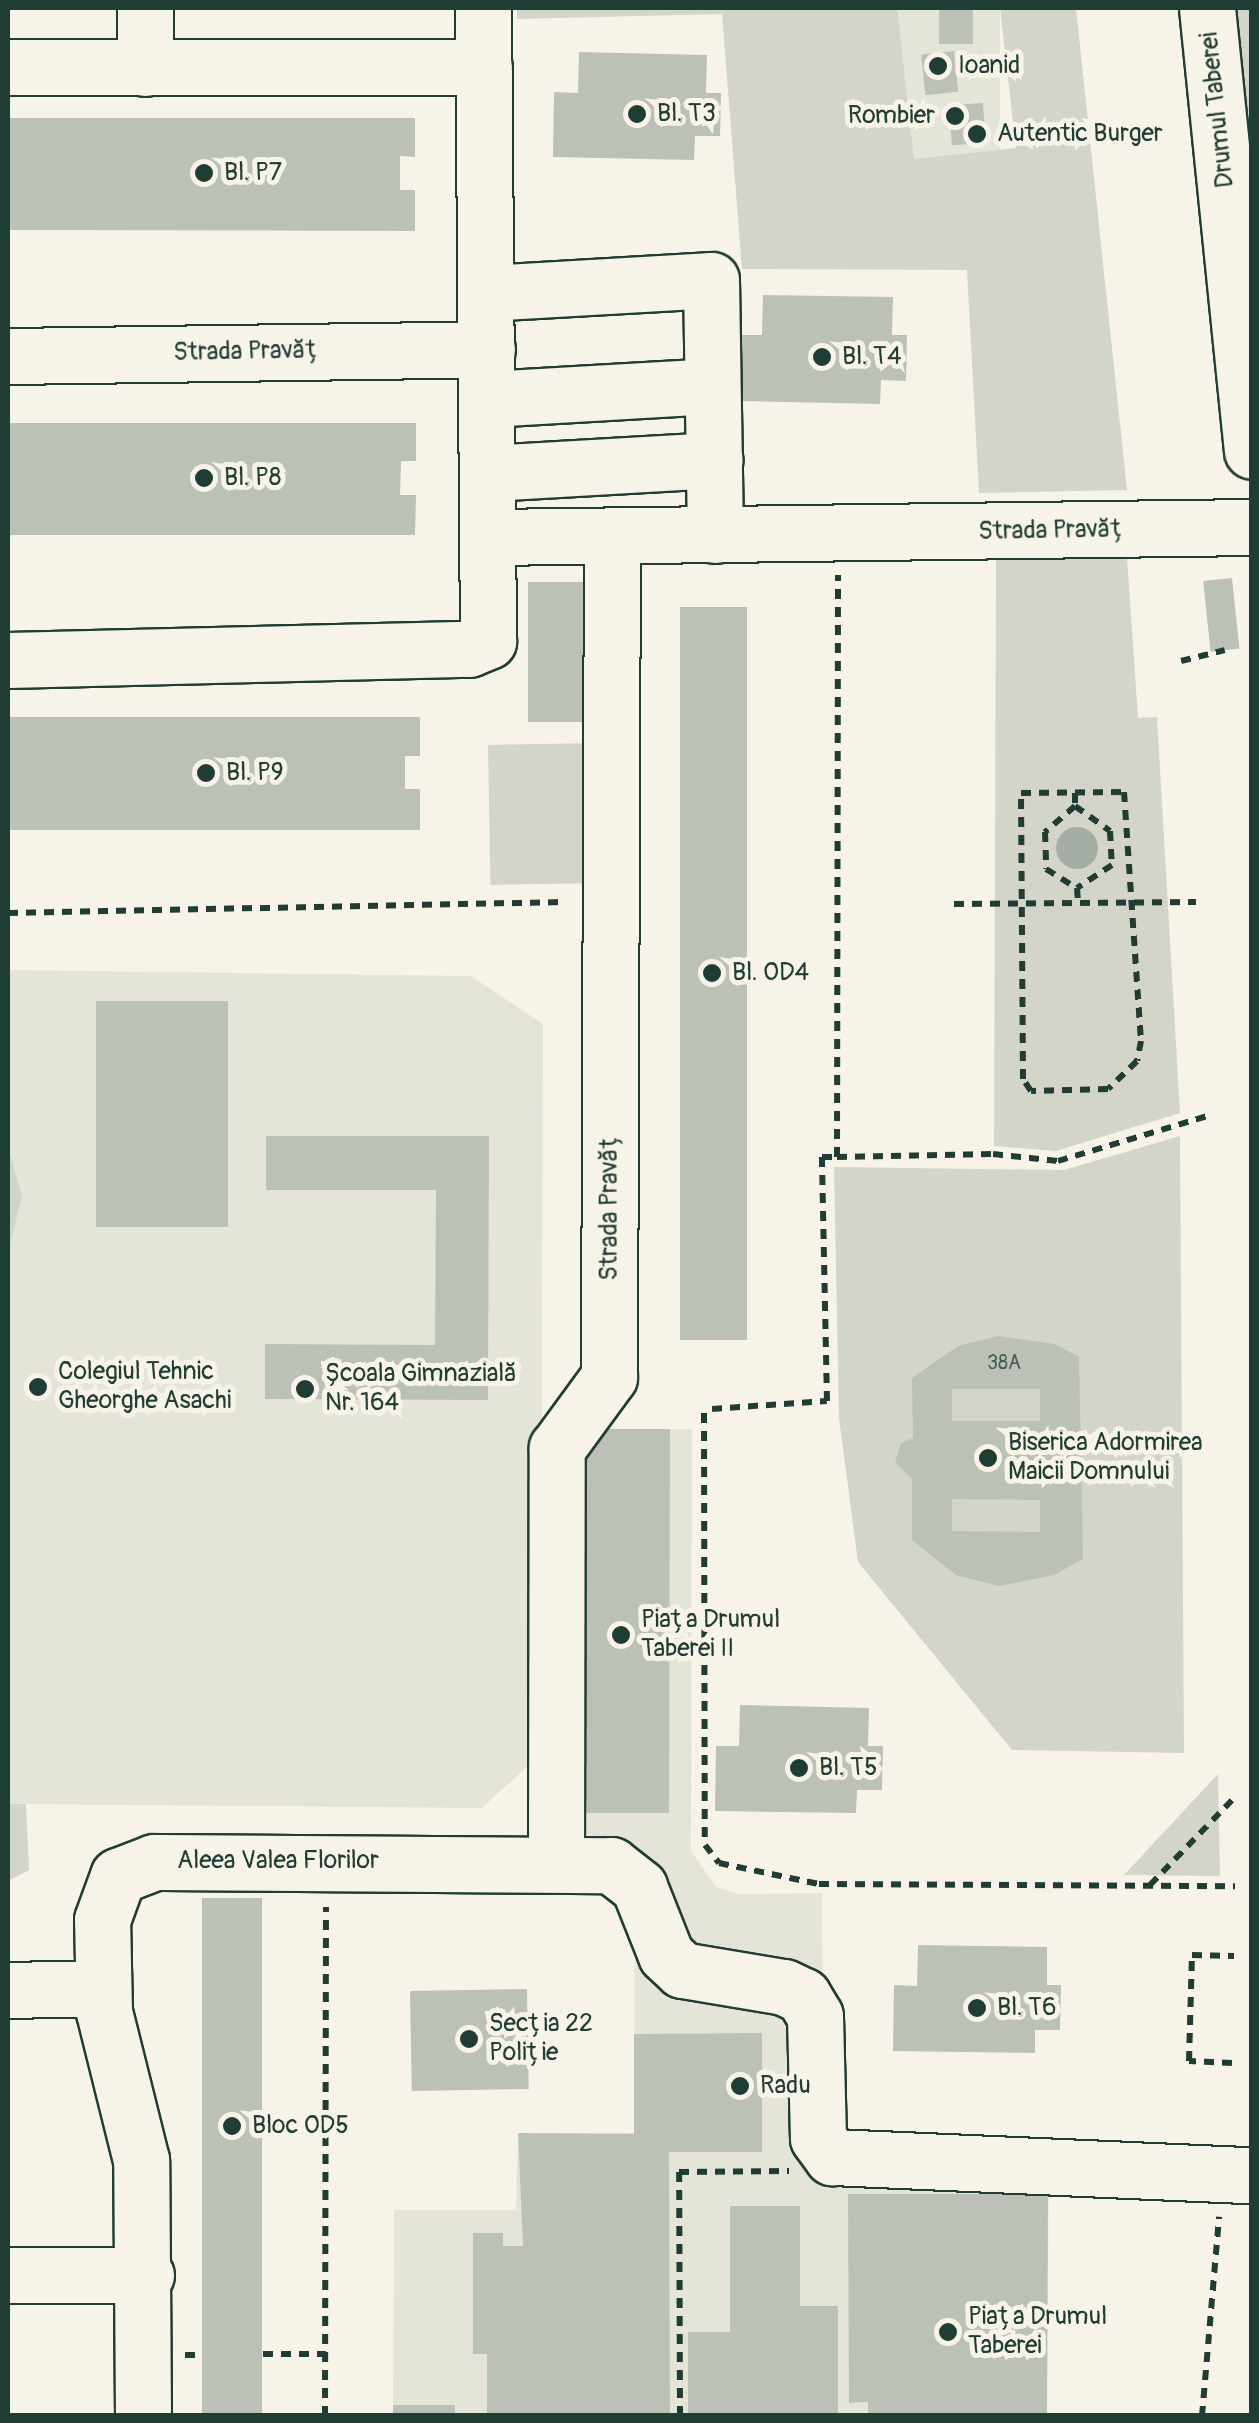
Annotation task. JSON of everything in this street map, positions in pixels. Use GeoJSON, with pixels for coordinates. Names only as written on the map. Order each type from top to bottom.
{"type":"FeatureCollection","features":[{"type":"Feature","properties":{"kind":"street"},"geometry":{"type":"LineString","coordinates":[[145,8],[145,68]]}},
{"type":"Feature","properties":{"kind":"street"},"geometry":{"type":"LineString","coordinates":[[8,660],[479,649],[491,633],[483,8]]}},
{"type":"Feature","properties":{"kind":"street","name":"Drumul Taberei"},"geometry":{"type":"LineString","coordinates":[[1207,8],[1246,318],[1252,451]]}},
{"type":"Feature","properties":{"kind":"street"},"geometry":{"type":"LineString","coordinates":[[8,68],[484,67]]}},
{"type":"Feature","properties":{"kind":"street"},"geometry":{"type":"LineString","coordinates":[[486,292],[711,280],[714,535]]}},
{"type":"Feature","properties":{"kind":"street","name":"Strada Pravăț"},"geometry":{"type":"LineString","coordinates":[[8,356],[711,386]]}},
{"type":"Feature","properties":{"kind":"street"},"geometry":{"type":"LineString","coordinates":[[489,473],[715,460]]}},
{"type":"Feature","properties":{"kind":"street","name":"Strada Pravăț"},"geometry":{"type":"LineString","coordinates":[[490,537],[1252,527]]}},
{"type":"Feature","properties":{"kind":"street","name":"Strada Pravăț"},"geometry":{"type":"LineString","coordinates":[[556,1860],[558,1448],[609,1378],[612,536]]}},
{"type":"Feature","properties":{"kind":"street","name":"Aleea Valea Florilor"},"geometry":{"type":"LineString","coordinates":[[143,2416],[146,2276],[141,2160],[101,1988],[106,1897],[132,1868],[154,1862],[600,1862],[630,1876],[648,1902],[666,1955],[682,1970],[784,1986],[803,1996],[815,2016],[818,2138]]}},
{"type":"Feature","properties":{"kind":"street"},"geometry":{"type":"LineString","coordinates":[[8,1990],[101,1988]]}},
{"type":"Feature","properties":{"kind":"street"},"geometry":{"type":"LineString","coordinates":[[818,2138],[824,2152],[842,2160],[1237,2174]]}},
{"type":"Feature","properties":{"kind":"street"},"geometry":{"type":"LineString","coordinates":[[8,2274],[146,2276]]}},
{"type":"Feature","properties":{"kind":"path"},"geometry":{"type":"LineString","coordinates":[[838,534],[838,1157]]}},
{"type":"Feature","properties":{"kind":"path"},"geometry":{"type":"LineString","coordinates":[[1180,662],[1225,650]]}},
{"type":"Feature","properties":{"kind":"path"},"geometry":{"type":"LineString","coordinates":[[1124,792],[1140,1050],[1125,1078],[1108,1088],[1039,1094],[1023,1079],[1021,793],[1075,793],[1124,792]]}},
{"type":"Feature","properties":{"kind":"path"},"geometry":{"type":"LineString","coordinates":[[1075,793],[1075,806],[1045,832],[1046,870],[1078,888]]}},
{"type":"Feature","properties":{"kind":"path"},"geometry":{"type":"LineString","coordinates":[[1075,806],[1110,830],[1112,865],[1078,888]]}},
{"type":"Feature","properties":{"kind":"path"},"geometry":{"type":"LineString","coordinates":[[1078,888],[1078,903]]}},
{"type":"Feature","properties":{"kind":"path"},"geometry":{"type":"LineString","coordinates":[[8,913],[610,901]]}},
{"type":"Feature","properties":{"kind":"path"},"geometry":{"type":"LineString","coordinates":[[954,904],[1196,902]]}},
{"type":"Feature","properties":{"kind":"path"},"geometry":{"type":"LineString","coordinates":[[1210,1116],[1058,1161],[993,1154],[822,1157],[827,1401],[708,1411],[705,1845],[718,1863],[820,1884],[1235,1886]]}},
{"type":"Feature","properties":{"kind":"path"},"geometry":{"type":"LineString","coordinates":[[1150,1886],[1235,1796]]}},
{"type":"Feature","properties":{"kind":"path"},"geometry":{"type":"LineString","coordinates":[[325,2416],[326,1860]]}},
{"type":"Feature","properties":{"kind":"path"},"geometry":{"type":"LineString","coordinates":[[1232,2063],[1190,2061],[1190,2044],[1192,1955],[1234,1956]]}},
{"type":"Feature","properties":{"kind":"path"},"geometry":{"type":"LineString","coordinates":[[680,2416],[679,2172],[790,2171],[818,2138]]}},
{"type":"Feature","properties":{"kind":"path"},"geometry":{"type":"LineString","coordinates":[[1202,2416],[1237,2174]]}},
{"type":"Feature","properties":{"kind":"path"},"geometry":{"type":"LineString","coordinates":[[263,2354],[326,2354]]}},
{"type":"Feature","properties":{"kind":"shaded area"},"geometry":{"type":"Polygon","coordinates":[[[517,8],[897,8],[914,159],[1016,148],[1000,8],[1076,8],[1127,490],[979,493],[967,270],[742,269],[722,14],[517,19],[517,8]]]}},
{"type":"Feature","properties":{"kind":"shaded area"},"geometry":{"type":"Polygon","coordinates":[[[897,8],[1000,8],[1000,160],[897,160],[897,8]]]}},
{"type":"Feature","properties":{"kind":"shaded area"},"geometry":{"type":"Polygon","coordinates":[[[1232,8],[1251,8],[1251,202],[1232,8]]]}},
{"type":"Feature","properties":{"kind":"shaded area"},"geometry":{"type":"Polygon","coordinates":[[[996,557],[1127,557],[1138,718],[1157,717],[1180,1113],[1056,1151],[994,1146],[996,557]]]}},
{"type":"Feature","properties":{"kind":"shaded area"},"geometry":{"type":"Polygon","coordinates":[[[599,743],[601,883],[490,885],[488,745],[599,743]]]}},
{"type":"Feature","properties":{"kind":"shaded area"},"geometry":{"type":"Polygon","coordinates":[[[1077,827],[1092,833],[1098,848],[1092,863],[1077,869],[1062,863],[1056,848],[1062,833],[1077,827]]]}},
{"type":"Feature","properties":{"kind":"shaded area","name":"Școala Gimnazială Nr. 164"},"geometry":{"type":"Polygon","coordinates":[[[8,970],[471,976],[543,1024],[541,1754],[482,1808],[8,1804],[8,970]]]}},
{"type":"Feature","properties":{"kind":"shaded area"},"geometry":{"type":"Polygon","coordinates":[[[1180,1136],[1184,1753],[1012,1750],[858,1562],[839,1418],[834,1167],[1064,1170],[1180,1136]]]}},
{"type":"Feature","properties":{"kind":"shaded area"},"geometry":{"type":"Polygon","coordinates":[[[8,1147],[22,1196],[8,1253],[8,1147]]]}},
{"type":"Feature","properties":{"kind":"shaded area"},"geometry":{"type":"Polygon","coordinates":[[[608,1429],[692,1429],[691,1851],[716,1887],[739,1894],[822,1893],[824,2129],[1049,2150],[1047,2415],[393,2416],[394,2210],[516,2210],[518,2133],[634,2133],[635,1902],[572,1882],[574,1457],[608,1429]]]}},
{"type":"Feature","properties":{"kind":"shaded area"},"geometry":{"type":"Polygon","coordinates":[[[1218,1774],[1220,1876],[1124,1875],[1218,1774]]]}},
{"type":"Feature","properties":{"kind":"shaded area"},"geometry":{"type":"Polygon","coordinates":[[[8,1804],[26,1804],[29,1870],[8,1881],[8,1804]]]}},
{"type":"Feature","properties":{"kind":"building"},"geometry":{"type":"Polygon","coordinates":[[[939,8],[973,8],[973,44],[939,44],[939,8]]]}},
{"type":"Feature","properties":{"kind":"building"},"geometry":{"type":"Polygon","coordinates":[[[954,51],[958,92],[925,95],[921,54],[954,51]]]}},
{"type":"Feature","properties":{"kind":"building","name":"Bl. T3"},"geometry":{"type":"Polygon","coordinates":[[[579,52],[707,55],[706,93],[721,93],[720,136],[695,136],[694,160],[553,157],[554,92],[578,93],[579,52]]]}},
{"type":"Feature","properties":{"kind":"building"},"geometry":{"type":"Polygon","coordinates":[[[983,103],[986,143],[952,145],[949,105],[983,103]]]}},
{"type":"Feature","properties":{"kind":"building","name":"Bl. P7"},"geometry":{"type":"Polygon","coordinates":[[[8,118],[415,118],[415,157],[400,156],[400,190],[415,190],[415,231],[8,230],[8,118]]]}},
{"type":"Feature","properties":{"kind":"building","name":"Bl. T4"},"geometry":{"type":"Polygon","coordinates":[[[763,295],[893,297],[892,335],[907,335],[906,381],[881,380],[880,404],[737,401],[739,335],[762,335],[763,295]]]}},
{"type":"Feature","properties":{"kind":"building","name":"Bl. P8"},"geometry":{"type":"Polygon","coordinates":[[[8,423],[416,423],[416,461],[401,461],[400,495],[416,495],[415,535],[8,535],[8,423]]]}},
{"type":"Feature","properties":{"kind":"building"},"geometry":{"type":"Polygon","coordinates":[[[1232,578],[1239,649],[1211,652],[1203,581],[1232,578]]]}},
{"type":"Feature","properties":{"kind":"building"},"geometry":{"type":"Polygon","coordinates":[[[528,582],[599,582],[599,722],[528,722],[528,582]]]}},
{"type":"Feature","properties":{"kind":"building","name":"Bl. OD4"},"geometry":{"type":"Polygon","coordinates":[[[680,607],[747,607],[747,1340],[680,1340],[680,607]]]}},
{"type":"Feature","properties":{"kind":"building","name":"Bl. P9"},"geometry":{"type":"Polygon","coordinates":[[[8,717],[420,717],[420,756],[405,756],[405,789],[420,789],[420,830],[8,830],[8,717]]]}},
{"type":"Feature","properties":{"kind":"building"},"geometry":{"type":"Polygon","coordinates":[[[96,1001],[228,1001],[228,1227],[96,1227],[96,1001]]]}},
{"type":"Feature","properties":{"kind":"building"},"geometry":{"type":"Polygon","coordinates":[[[266,1136],[489,1136],[488,1400],[265,1399],[265,1344],[435,1345],[436,1190],[266,1190],[266,1136]]]}},
{"type":"Feature","properties":{"kind":"building","name":"Biserica Adormirea Maicii Domnului"},"geometry":{"type":"Polygon","coordinates":[[[998,1336],[1054,1344],[1079,1357],[1083,1559],[1054,1575],[999,1586],[956,1575],[912,1540],[912,1479],[895,1462],[901,1443],[913,1438],[912,1378],[958,1346],[998,1336]],[[952,1389],[952,1421],[1040,1421],[1040,1389],[952,1389]],[[952,1499],[952,1531],[1040,1532],[1040,1500],[952,1499]]]}},
{"type":"Feature","properties":{"kind":"building","name":"Piața Drumul Taberei II"},"geometry":{"type":"Polygon","coordinates":[[[608,1429],[670,1429],[669,1813],[572,1813],[574,1457],[608,1429]]]}},
{"type":"Feature","properties":{"kind":"building","name":"Bl. T5"},"geometry":{"type":"Polygon","coordinates":[[[740,1705],[869,1708],[868,1746],[883,1746],[882,1790],[857,1790],[856,1813],[715,1811],[716,1746],[739,1746],[740,1705]]]}},
{"type":"Feature","properties":{"kind":"building","name":"Bloc OD5"},"geometry":{"type":"Polygon","coordinates":[[[202,1898],[262,1898],[262,2416],[202,2416],[202,1898]]]}},
{"type":"Feature","properties":{"kind":"building","name":"Bl. T6"},"geometry":{"type":"Polygon","coordinates":[[[918,1945],[1047,1947],[1047,1985],[1061,1985],[1060,2030],[1035,2030],[1035,2053],[893,2051],[894,1985],[917,1986],[918,1945]]]}},
{"type":"Feature","properties":{"kind":"building","name":"Secția 22 Poliție"},"geometry":{"type":"Polygon","coordinates":[[[527,1989],[529,2089],[412,2091],[410,1991],[527,1989]]]}},
{"type":"Feature","properties":{"kind":"building"},"geometry":{"type":"Polygon","coordinates":[[[762,2033],[762,2152],[669,2152],[670,2416],[487,2416],[487,2354],[473,2354],[473,2233],[503,2233],[503,2246],[523,2246],[518,2133],[634,2134],[634,2034],[762,2033]]]}},
{"type":"Feature","properties":{"kind":"building","name":"Piața Drumul Taberei"},"geometry":{"type":"Polygon","coordinates":[[[848,2194],[1048,2194],[1047,2416],[868,2416],[868,2402],[849,2403],[848,2194]]]}},
{"type":"Feature","properties":{"kind":"building"},"geometry":{"type":"Polygon","coordinates":[[[730,2206],[800,2206],[800,2306],[838,2306],[838,2416],[688,2416],[688,2332],[730,2332],[730,2206]]]}},
{"type":"Feature","properties":{"kind":"building"},"geometry":{"type":"Polygon","coordinates":[[[393,2405],[455,2405],[455,2416],[393,2416],[393,2405]]]}},
{"type":"Feature","properties":{"kind":"place","name":"Ioanid"},"geometry":{"type":"Point","coordinates":[938,66]}},
{"type":"Feature","properties":{"kind":"place","name":"Bl. T3"},"geometry":{"type":"Point","coordinates":[637,114]}},
{"type":"Feature","properties":{"kind":"place","name":"Rombier"},"geometry":{"type":"Point","coordinates":[955,116]}},
{"type":"Feature","properties":{"kind":"place","name":"Autentic Burger"},"geometry":{"type":"Point","coordinates":[977,134]}},
{"type":"Feature","properties":{"kind":"place","name":"Bl. P7"},"geometry":{"type":"Point","coordinates":[204,173]}},
{"type":"Feature","properties":{"kind":"place","name":"Bl. T4"},"geometry":{"type":"Point","coordinates":[822,357]}},
{"type":"Feature","properties":{"kind":"place","name":"Bl. P8"},"geometry":{"type":"Point","coordinates":[204,478]}},
{"type":"Feature","properties":{"kind":"place","name":"Bl. P9"},"geometry":{"type":"Point","coordinates":[206,773]}},
{"type":"Feature","properties":{"kind":"place","name":"Bl. OD4"},"geometry":{"type":"Point","coordinates":[712,973]}},
{"type":"Feature","properties":{"kind":"place","name":"Colegiul Tehnic Gheorghe Asachi"},"geometry":{"type":"Point","coordinates":[38,1387]}},
{"type":"Feature","properties":{"kind":"place","name":"Școala Gimnazială Nr. 164"},"geometry":{"type":"Point","coordinates":[305,1389]}},
{"type":"Feature","properties":{"kind":"place","name":"Biserica Adormirea Maicii Domnului"},"geometry":{"type":"Point","coordinates":[988,1458]}},
{"type":"Feature","properties":{"kind":"place","name":"Piața Drumul Taberei II"},"geometry":{"type":"Point","coordinates":[621,1635]}},
{"type":"Feature","properties":{"kind":"place","name":"Bl. T5"},"geometry":{"type":"Point","coordinates":[799,1768]}},
{"type":"Feature","properties":{"kind":"place","name":"Bl. T6"},"geometry":{"type":"Point","coordinates":[977,2008]}},
{"type":"Feature","properties":{"kind":"place","name":"Secția 22 Poliție"},"geometry":{"type":"Point","coordinates":[469,2039]}},
{"type":"Feature","properties":{"kind":"place","name":"Radu"},"geometry":{"type":"Point","coordinates":[740,2086]}},
{"type":"Feature","properties":{"kind":"place","name":"Bloc OD5"},"geometry":{"type":"Point","coordinates":[232,2126]}},
{"type":"Feature","properties":{"kind":"place","name":"Piața Drumul Taberei"},"geometry":{"type":"Point","coordinates":[948,2332]}}]}
